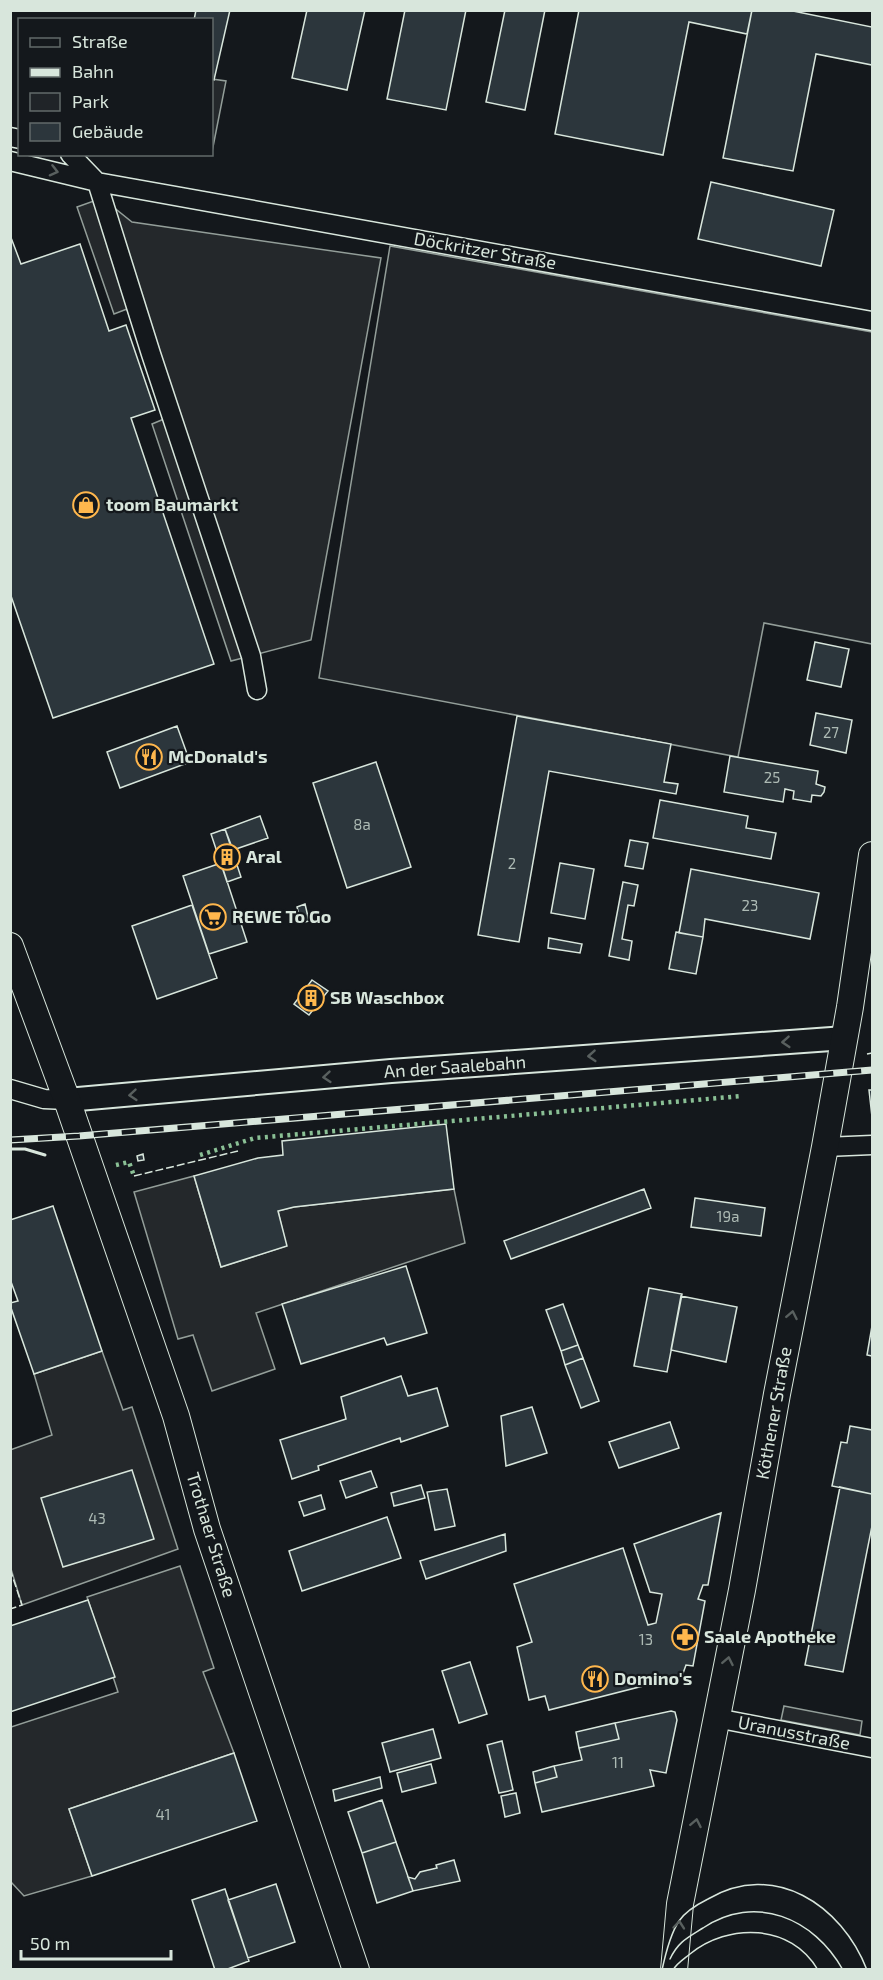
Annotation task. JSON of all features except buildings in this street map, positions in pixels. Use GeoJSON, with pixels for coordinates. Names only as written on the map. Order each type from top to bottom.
{"type":"FeatureCollection","features":[{"type":"Feature","properties":{"kind":"main road","name":"Köthener Straße"},"geometry":{"type":"LineString","coordinates":[[675,1970],[680,1904],[742,1590],[825,1147],[873,855]]}},
{"type":"Feature","properties":{"kind":"main road","name":"Trothaer Straße"},"geometry":{"type":"LineString","coordinates":[[10,946],[67,1100],[176,1416],[211,1541],[356,1970]]}},
{"type":"Feature","properties":{"kind":"street"},"geometry":{"type":"LineString","coordinates":[[72,156],[97,182],[251,656],[257,690]]}},
{"type":"Feature","properties":{"kind":"street","name":"Döckritzer Straße"},"geometry":{"type":"LineString","coordinates":[[10,160],[97,182],[873,321]]}},
{"type":"Feature","properties":{"kind":"street","name":"An der Saalebahn"},"geometry":{"type":"LineString","coordinates":[[67,1100],[391,1071],[844,1038]]}},
{"type":"Feature","properties":{"kind":"street"},"geometry":{"type":"LineString","coordinates":[[10,1089],[44,1099],[67,1100]]}},
{"type":"Feature","properties":{"kind":"street"},"geometry":{"type":"LineString","coordinates":[[825,1147],[873,1145]]}},
{"type":"Feature","properties":{"kind":"street","name":"Uranusstraße"},"geometry":{"type":"LineString","coordinates":[[716,1718],[873,1748]]}},
{"type":"Feature","properties":{"kind":"green space"},"geometry":{"type":"Polygon","coordinates":[[[390,246],[872,332],[872,644],[764,623],[738,757],[319,678],[390,246]]]}},
{"type":"Feature","properties":{"kind":"shaded area"},"geometry":{"type":"Polygon","coordinates":[[[213,79],[226,81],[213,147],[213,79]]]}},
{"type":"Feature","properties":{"kind":"shaded area"},"geometry":{"type":"Polygon","coordinates":[[[102,198],[132,222],[381,258],[311,640],[231,661],[152,424],[164,419],[127,309],[114,314],[77,207],[102,198]]]}},
{"type":"Feature","properties":{"kind":"shaded area"},"geometry":{"type":"Polygon","coordinates":[[[194,1176],[221,1267],[286,1246],[278,1211],[294,1207],[454,1189],[465,1243],[256,1313],[275,1369],[212,1391],[193,1335],[178,1339],[134,1192],[194,1176]]]}},
{"type":"Feature","properties":{"kind":"shaded area"},"geometry":{"type":"Polygon","coordinates":[[[102,1351],[123,1410],[132,1407],[178,1549],[22,1605],[11,1569],[10,1450],[52,1435],[34,1374],[102,1351]]]}},
{"type":"Feature","properties":{"kind":"shaded area"},"geometry":{"type":"Polygon","coordinates":[[[180,1566],[214,1668],[203,1672],[234,1753],[69,1809],[92,1876],[24,1896],[11,1882],[11,1727],[118,1692],[87,1597],[180,1566]]]}},
{"type":"Feature","properties":{"kind":"shaded area"},"geometry":{"type":"Polygon","coordinates":[[[784,1706],[862,1721],[860,1735],[781,1720],[784,1706]]]}},
{"type":"Feature","properties":{"kind":"tram line"},"geometry":{"type":"LineString","coordinates":[[662,1970],[673,1932],[685,1914],[704,1901],[733,1888],[757,1884],[781,1887],[803,1896],[823,1909],[841,1926],[856,1947],[867,1970]]}},
{"type":"Feature","properties":{"kind":"tram line"},"geometry":{"type":"LineString","coordinates":[[670,1959],[676,1948],[703,1928],[723,1918],[743,1912],[763,1912],[782,1916],[800,1925],[831,1952],[843,1970]]}},
{"type":"Feature","properties":{"kind":"tram line"},"geometry":{"type":"LineString","coordinates":[[673,1970],[676,1965],[705,1944],[740,1933],[776,1936],[792,1943],[818,1970]]}},
{"type":"Feature","properties":{"kind":"railway"},"geometry":{"type":"LineString","coordinates":[[10,1140],[872,1070]]}},
{"type":"Feature","properties":{"kind":"hedge"},"geometry":{"type":"LineString","coordinates":[[200,1155],[255,1138],[742,1096]]}},
{"type":"Feature","properties":{"kind":"hedge"},"geometry":{"type":"LineString","coordinates":[[116,1165],[129,1162],[134,1176]]}},
{"type":"Feature","properties":{"kind":"fence"},"geometry":{"type":"LineString","coordinates":[[867,1054],[872,1053]]}},
{"type":"Feature","properties":{"kind":"fence"},"geometry":{"type":"LineString","coordinates":[[134,1176],[238,1151]]}},
{"type":"Feature","properties":{"kind":"fence"},"geometry":{"type":"LineString","coordinates":[[10,1569],[22,1605],[10,1609]]}},
{"type":"Feature","properties":{"kind":"wall"},"geometry":{"type":"LineString","coordinates":[[10,1149],[25,1149],[45,1155]]}},
{"type":"Feature","properties":{"kind":"place","name":"toom Baumarkt"},"geometry":{"type":"Point","coordinates":[86,505]}},
{"type":"Feature","properties":{"kind":"place","name":"McDonald's"},"geometry":{"type":"Point","coordinates":[149,757]}},
{"type":"Feature","properties":{"kind":"place","name":"Aral"},"geometry":{"type":"Point","coordinates":[227,857]}},
{"type":"Feature","properties":{"kind":"place","name":"REWE To Go"},"geometry":{"type":"Point","coordinates":[213,917]}},
{"type":"Feature","properties":{"kind":"place","name":"SB Waschbox"},"geometry":{"type":"Point","coordinates":[311,998]}},
{"type":"Feature","properties":{"kind":"place","name":"Saale Apotheke"},"geometry":{"type":"Point","coordinates":[685,1637]}},
{"type":"Feature","properties":{"kind":"place","name":"Domino's"},"geometry":{"type":"Point","coordinates":[595,1679]}}]}
